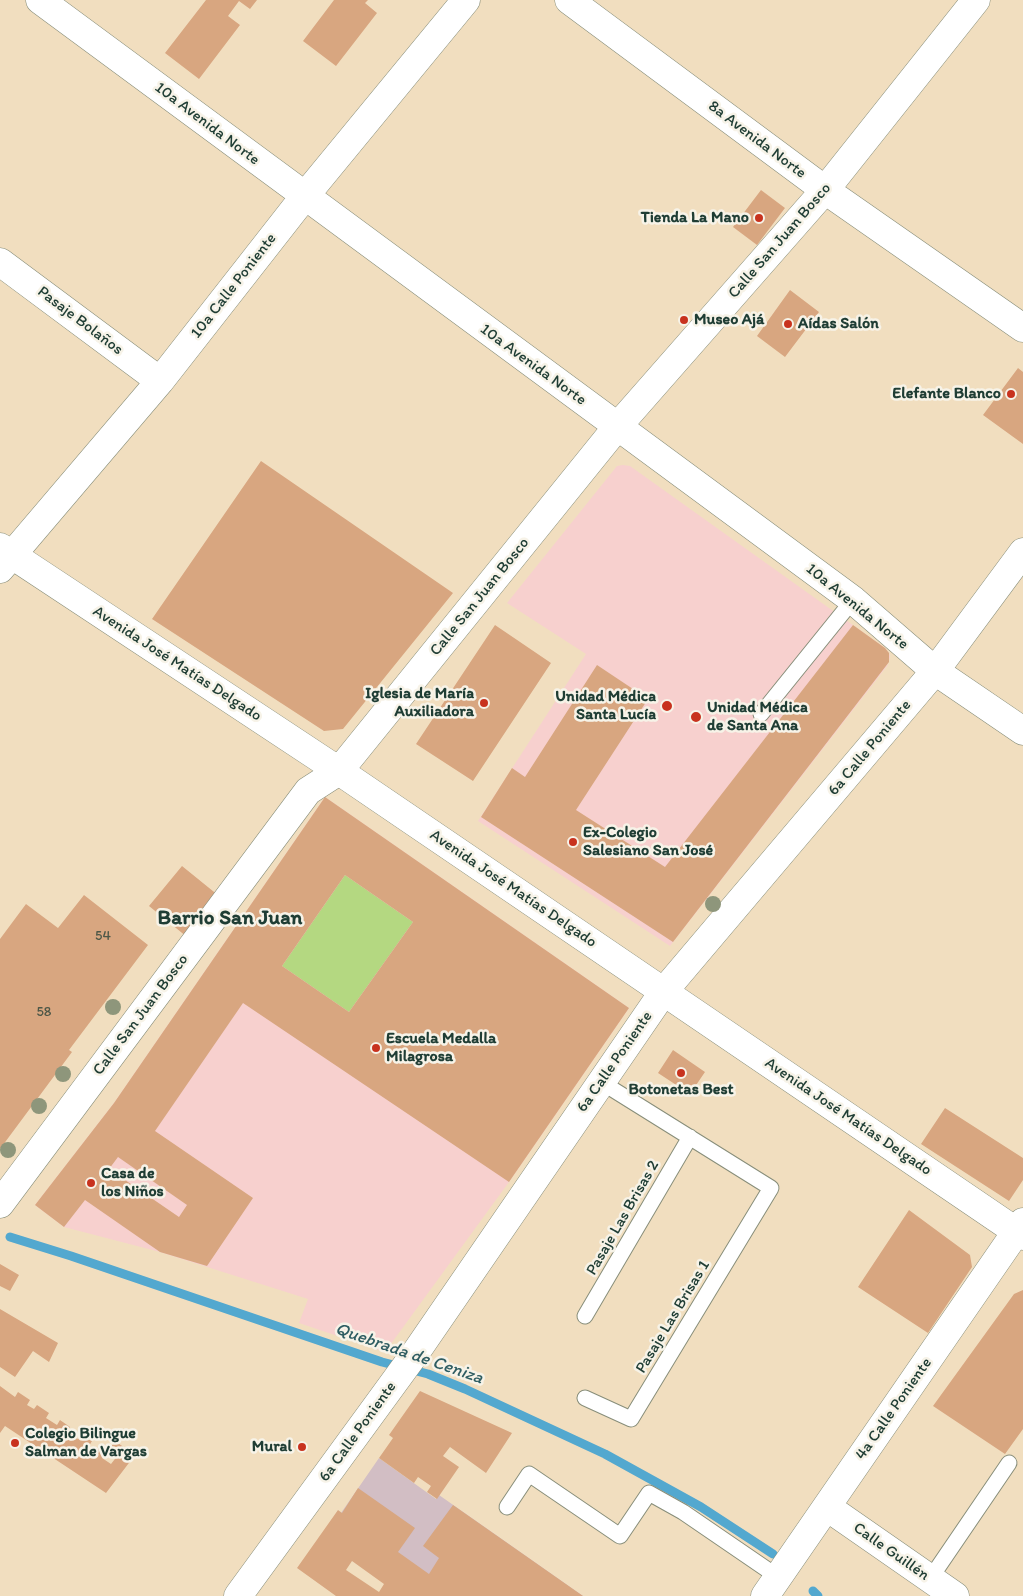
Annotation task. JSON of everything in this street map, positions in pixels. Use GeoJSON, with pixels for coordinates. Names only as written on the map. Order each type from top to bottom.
{"type":"FeatureCollection","features":[{"type":"Feature","properties":{"kind":"street","name":"10a Avenida Norte"},"geometry":{"type":"LineString","coordinates":[[40,0],[853,600],[935,671],[1023,732]]}},
{"type":"Feature","properties":{"kind":"street","name":"10a Calle Poniente"},"geometry":{"type":"LineString","coordinates":[[4,557],[160,381],[304,196],[466,0]]}},
{"type":"Feature","properties":{"kind":"street","name":"8a Avenida Norte"},"geometry":{"type":"LineString","coordinates":[[569,0],[824,190],[1023,328]]}},
{"type":"Feature","properties":{"kind":"street","name":"Calle San Juan Bosco"},"geometry":{"type":"LineString","coordinates":[[0,1204],[308,791],[339,771],[617,427],[824,190],[976,0]]}},
{"type":"Feature","properties":{"kind":"street","name":"Pasaje Bolaños"},"geometry":{"type":"LineString","coordinates":[[0,262],[160,381]]}},
{"type":"Feature","properties":{"kind":"street","name":"6a Calle Poniente"},"geometry":{"type":"LineString","coordinates":[[238,1596],[414,1355],[664,991],[935,671],[1023,552]]}},
{"type":"Feature","properties":{"kind":"street","name":"Avenida José Matías Delgado"},"geometry":{"type":"LineString","coordinates":[[4,557],[339,771],[1021,1230]]}},
{"type":"Feature","properties":{"kind":"street","name":"4a Calle Poniente"},"geometry":{"type":"LineString","coordinates":[[771,1587],[1021,1230]]}},
{"type":"Feature","properties":{"kind":"street","name":"Calle Guillén"},"geometry":{"type":"LineString","coordinates":[[827,1507],[955,1596]]}},
{"type":"Feature","properties":{"kind":"lane"},"geometry":{"type":"LineString","coordinates":[[762,714],[853,600]]}},
{"type":"Feature","properties":{"kind":"lane"},"geometry":{"type":"LineString","coordinates":[[601,1082],[690,1137]]}},
{"type":"Feature","properties":{"kind":"lane","name":"Pasaje Las Brisas 1"},"geometry":{"type":"LineString","coordinates":[[585,1398],[631,1420],[771,1188],[690,1137]]}},
{"type":"Feature","properties":{"kind":"lane","name":"Pasaje Las Brisas 2"},"geometry":{"type":"LineString","coordinates":[[585,1316],[690,1137]]}},
{"type":"Feature","properties":{"kind":"lane"},"geometry":{"type":"LineString","coordinates":[[930,1579],[1009,1463]]}},
{"type":"Feature","properties":{"kind":"lane"},"geometry":{"type":"LineString","coordinates":[[507,1507],[529,1474],[620,1536],[649,1493],[683,1512],[771,1587]]}},
{"type":"Feature","properties":{"kind":"shaded area","name":"Unidad Médica de Santa Ana"},"geometry":{"type":"Polygon","coordinates":[[[617,466],[630,466],[885,648],[890,657],[887,666],[670,946],[478,821],[586,654],[507,603],[617,466]]]}},
{"type":"Feature","properties":{"kind":"shaded area","name":"Escuela Medalla Milagrosa"},"geometry":{"type":"Polygon","coordinates":[[[325,797],[629,1008],[509,1182],[385,1352],[299,1323],[308,1299],[160,1252],[64,1227],[35,1205],[114,1103],[325,797]]]}},
{"type":"Feature","properties":{"kind":"shaded area"},"geometry":{"type":"Polygon","coordinates":[[[379,1458],[436,1499],[439,1495],[583,1596],[414,1596],[341,1513],[379,1458]]]}},
{"type":"Feature","properties":{"kind":"green space"},"geometry":{"type":"Polygon","coordinates":[[[345,875],[413,922],[349,1012],[282,966],[345,875]]]}},
{"type":"Feature","properties":{"kind":"building"},"geometry":{"type":"Polygon","coordinates":[[[206,0],[257,0],[250,9],[239,1],[228,16],[240,25],[199,79],[165,53],[206,0]]]}},
{"type":"Feature","properties":{"kind":"building"},"geometry":{"type":"Polygon","coordinates":[[[334,0],[368,0],[365,3],[377,13],[336,66],[303,41],[334,0]]]}},
{"type":"Feature","properties":{"kind":"building","name":"Tienda La Mano"},"geometry":{"type":"Polygon","coordinates":[[[761,190],[785,208],[757,245],[733,227],[761,190]]]}},
{"type":"Feature","properties":{"kind":"building","name":"Aídas Salón"},"geometry":{"type":"Polygon","coordinates":[[[790,290],[819,312],[785,357],[757,336],[790,290]]]}},
{"type":"Feature","properties":{"kind":"building","name":"Elefante Blanco"},"geometry":{"type":"Polygon","coordinates":[[[1018,368],[1023,372],[1023,444],[983,415],[1018,368]]]}},
{"type":"Feature","properties":{"kind":"building"},"geometry":{"type":"Polygon","coordinates":[[[261,461],[453,593],[343,729],[324,731],[152,619],[261,461]]]}},
{"type":"Feature","properties":{"kind":"building","name":"Iglesia de María Auxiliadora"},"geometry":{"type":"Polygon","coordinates":[[[495,625],[551,663],[473,781],[416,744],[495,625]]]}},
{"type":"Feature","properties":{"kind":"building"},"geometry":{"type":"Polygon","coordinates":[[[853,625],[885,648],[889,653],[889,662],[673,942],[481,817],[512,768],[525,777],[597,665],[648,699],[576,810],[665,867],[853,625]]]}},
{"type":"Feature","properties":{"kind":"building"},"geometry":{"type":"Polygon","coordinates":[[[325,797],[629,1008],[509,1182],[243,1003],[155,1131],[253,1198],[207,1266],[160,1252],[85,1200],[64,1227],[35,1205],[114,1103],[325,797]],[[345,875],[282,966],[349,1012],[413,922],[345,875]],[[118,1157],[109,1169],[179,1217],[187,1205],[118,1157]]]}},
{"type":"Feature","properties":{"kind":"building"},"geometry":{"type":"Polygon","coordinates":[[[182,866],[219,896],[187,937],[149,906],[182,866]]]}},
{"type":"Feature","properties":{"kind":"building"},"geometry":{"type":"Polygon","coordinates":[[[84,895],[148,945],[69,1050],[72,1052],[0,1149],[0,939],[26,904],[58,928],[84,895]]]}},
{"type":"Feature","properties":{"kind":"building","name":"Botonetas Best"},"geometry":{"type":"Polygon","coordinates":[[[673,1050],[705,1072],[690,1094],[658,1073],[673,1050]]]}},
{"type":"Feature","properties":{"kind":"building"},"geometry":{"type":"Polygon","coordinates":[[[945,1108],[1023,1158],[1023,1180],[1009,1201],[921,1144],[945,1108]]]}},
{"type":"Feature","properties":{"kind":"building"},"geometry":{"type":"Polygon","coordinates":[[[909,1210],[970,1255],[972,1267],[928,1333],[858,1287],[909,1210]]]}},
{"type":"Feature","properties":{"kind":"building"},"geometry":{"type":"Polygon","coordinates":[[[0,1264],[19,1275],[10,1291],[0,1286],[0,1264]]]}},
{"type":"Feature","properties":{"kind":"building"},"geometry":{"type":"Polygon","coordinates":[[[1023,1290],[1023,1429],[1005,1454],[933,1406],[1014,1294],[1023,1290]]]}},
{"type":"Feature","properties":{"kind":"building"},"geometry":{"type":"Polygon","coordinates":[[[0,1309],[58,1343],[49,1362],[33,1351],[15,1377],[0,1367],[0,1309]]]}},
{"type":"Feature","properties":{"kind":"building"},"geometry":{"type":"Polygon","coordinates":[[[0,1386],[15,1397],[18,1392],[30,1400],[27,1405],[34,1409],[37,1405],[49,1413],[46,1418],[57,1425],[60,1420],[70,1427],[67,1432],[78,1439],[81,1434],[92,1441],[89,1446],[97,1451],[100,1446],[107,1451],[102,1458],[111,1464],[118,1455],[109,1450],[115,1441],[135,1455],[106,1493],[5,1426],[0,1433],[0,1386]]]}},
{"type":"Feature","properties":{"kind":"building"},"geometry":{"type":"Polygon","coordinates":[[[420,1391],[512,1433],[486,1473],[450,1447],[443,1456],[459,1467],[437,1499],[427,1492],[431,1486],[418,1477],[414,1483],[379,1458],[393,1438],[389,1435],[420,1391]]]}},
{"type":"Feature","properties":{"kind":"building"},"geometry":{"type":"Polygon","coordinates":[[[358,1488],[415,1528],[398,1552],[429,1574],[439,1558],[423,1546],[453,1505],[583,1596],[336,1596],[297,1568],[338,1510],[342,1513],[358,1488]],[[352,1561],[346,1570],[379,1592],[384,1584],[352,1561]]]}},
{"type":"Feature","properties":{"kind":"waterway","name":"Quebrada de Ceniza"},"geometry":{"type":"LineString","coordinates":[[10,1237],[382,1362],[428,1374],[465,1389],[605,1454],[701,1507],[773,1554]]}},
{"type":"Feature","properties":{"kind":"waterway","name":"Quebrada de Ceniza"},"geometry":{"type":"LineString","coordinates":[[813,1591],[818,1596]]}},
{"type":"Feature","properties":{"kind":"place","name":"Tienda La Mano"},"geometry":{"type":"Point","coordinates":[759,218]}},
{"type":"Feature","properties":{"kind":"place","name":"Museo Ajá"},"geometry":{"type":"Point","coordinates":[684,320]}},
{"type":"Feature","properties":{"kind":"place","name":"Aídas Salón"},"geometry":{"type":"Point","coordinates":[788,324]}},
{"type":"Feature","properties":{"kind":"place","name":"Elefante Blanco"},"geometry":{"type":"Point","coordinates":[1011,394]}},
{"type":"Feature","properties":{"kind":"place","name":"Iglesia de María Auxiliadora"},"geometry":{"type":"Point","coordinates":[484,703]}},
{"type":"Feature","properties":{"kind":"place","name":"Unidad Médica Santa Lucía"},"geometry":{"type":"Point","coordinates":[667,706]}},
{"type":"Feature","properties":{"kind":"place","name":"Unidad Médica de Santa Ana"},"geometry":{"type":"Point","coordinates":[696,717]}},
{"type":"Feature","properties":{"kind":"place","name":"Ex-Colegio Salesiano San José"},"geometry":{"type":"Point","coordinates":[573,842]}},
{"type":"Feature","properties":{"kind":"place","name":"Escuela Medalla Milagrosa"},"geometry":{"type":"Point","coordinates":[376,1048]}},
{"type":"Feature","properties":{"kind":"place","name":"Botonetas Best"},"geometry":{"type":"Point","coordinates":[681,1073]}},
{"type":"Feature","properties":{"kind":"place","name":"Casa de los Niños"},"geometry":{"type":"Point","coordinates":[91,1183]}},
{"type":"Feature","properties":{"kind":"place","name":"Colegio Bilingue Salman de Vargas"},"geometry":{"type":"Point","coordinates":[15,1443]}},
{"type":"Feature","properties":{"kind":"place","name":"Mural"},"geometry":{"type":"Point","coordinates":[302,1447]}},
{"type":"Feature","properties":{"kind":"district","name":"Barrio San Juan"},"geometry":{"type":"Point","coordinates":[230,919]}}]}
